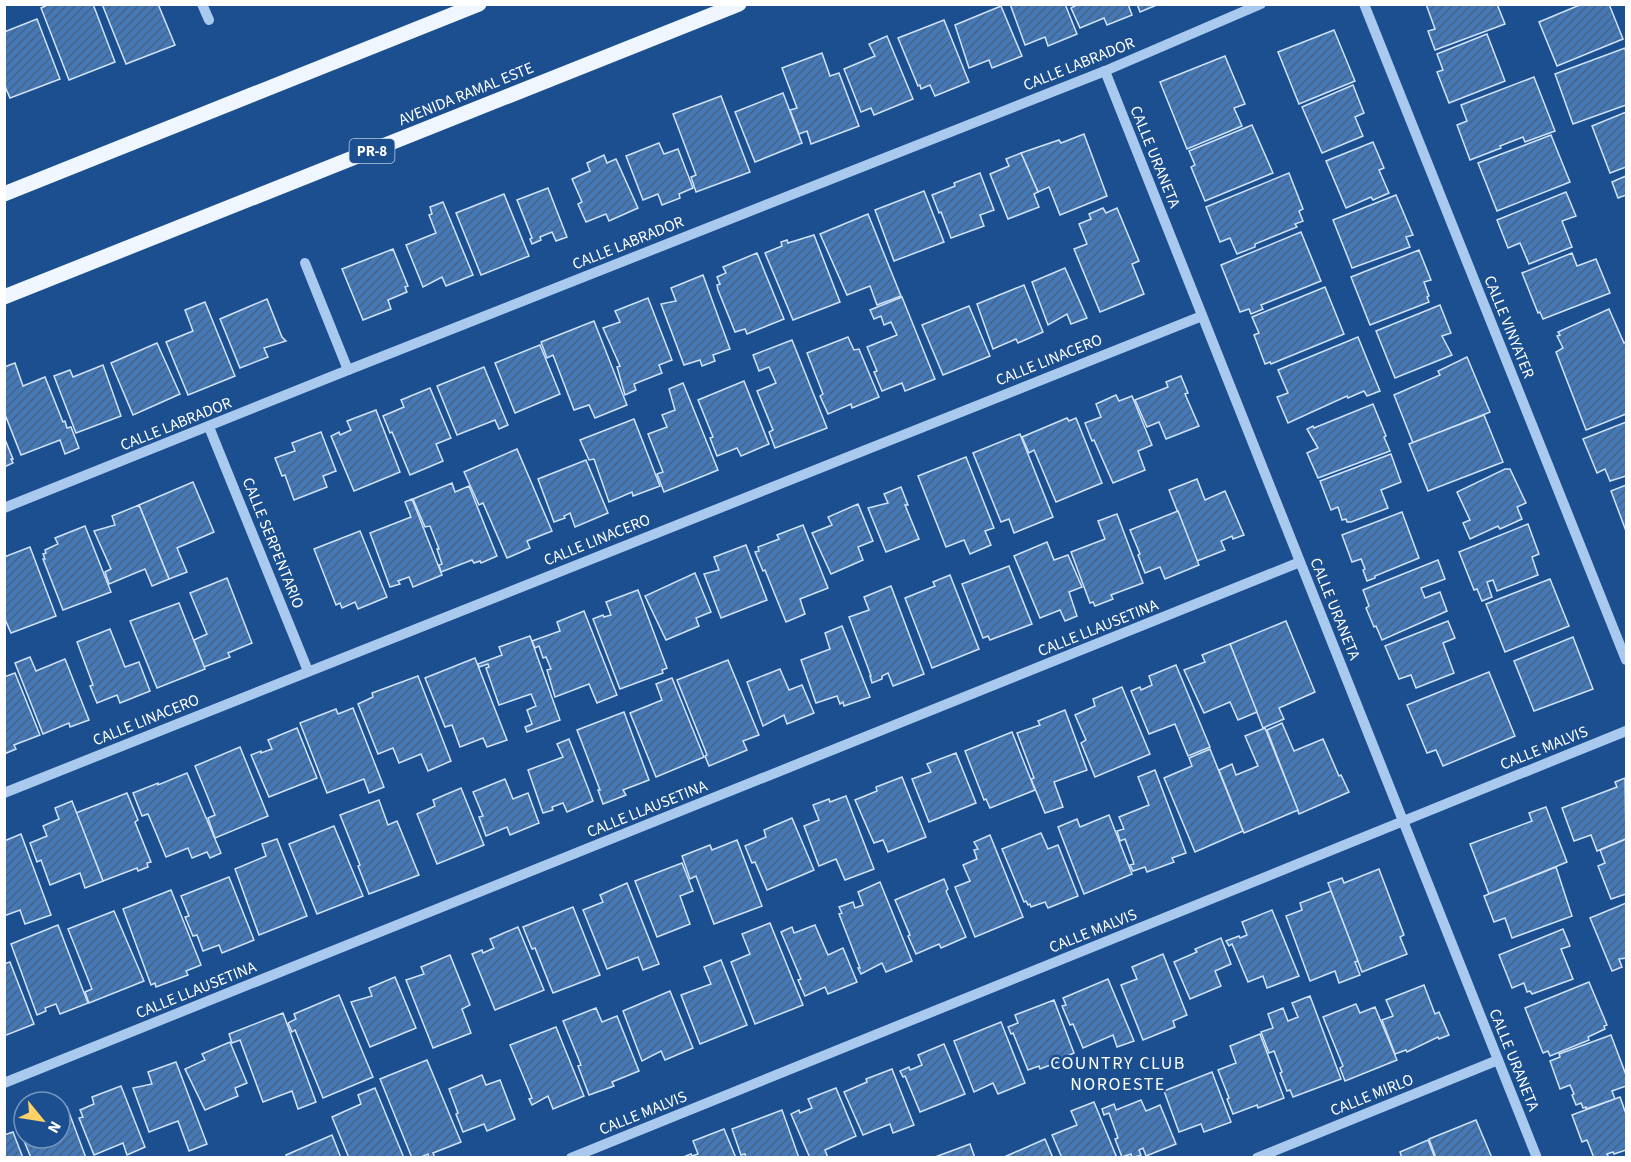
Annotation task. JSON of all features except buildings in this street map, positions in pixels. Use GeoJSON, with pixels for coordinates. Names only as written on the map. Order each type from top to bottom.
{"type":"FeatureCollection","features":[{"type":"Feature","properties":{"kind":"main road"},"geometry":{"type":"LineString","coordinates":[[4,194],[479,4]]}},
{"type":"Feature","properties":{"kind":"main road","name":"AVENIDA RAMAL ESTE"},"geometry":{"type":"LineString","coordinates":[[4,297],[739,4]]}},
{"type":"Feature","properties":{"kind":"street"},"geometry":{"type":"LineString","coordinates":[[202,4],[209,20]]}},
{"type":"Feature","properties":{"kind":"street","name":"CALLE LABRADOR"},"geometry":{"type":"LineString","coordinates":[[4,508],[1105,71],[1261,4]]}},
{"type":"Feature","properties":{"kind":"street","name":"CALLE VINYATER"},"geometry":{"type":"LineString","coordinates":[[1364,4],[1626,660]]}},
{"type":"Feature","properties":{"kind":"street","name":"CALLE URANETA"},"geometry":{"type":"LineString","coordinates":[[1105,71],[1537,1158]]}},
{"type":"Feature","properties":{"kind":"street"},"geometry":{"type":"LineString","coordinates":[[305,263],[348,370]]}},
{"type":"Feature","properties":{"kind":"street","name":"CALLE LINACERO"},"geometry":{"type":"LineString","coordinates":[[4,793],[308,670],[1202,316]]}},
{"type":"Feature","properties":{"kind":"street","name":"CALLE SERPENTARIO"},"geometry":{"type":"LineString","coordinates":[[209,427],[308,670]]}},
{"type":"Feature","properties":{"kind":"street","name":"CALLE LLAUSETINA"},"geometry":{"type":"LineString","coordinates":[[4,1083],[1300,562]]}},
{"type":"Feature","properties":{"kind":"street","name":"CALLE MALVIS"},"geometry":{"type":"LineString","coordinates":[[572,1158],[1626,731]]}},
{"type":"Feature","properties":{"kind":"street","name":"CALLE MIRLO"},"geometry":{"type":"LineString","coordinates":[[1257,1158],[1498,1060]]}},
{"type":"Feature","properties":{"kind":"district","name":"COUNTRY CLUB NOROESTE"},"geometry":{"type":"Point","coordinates":[1118,1073]}}]}
